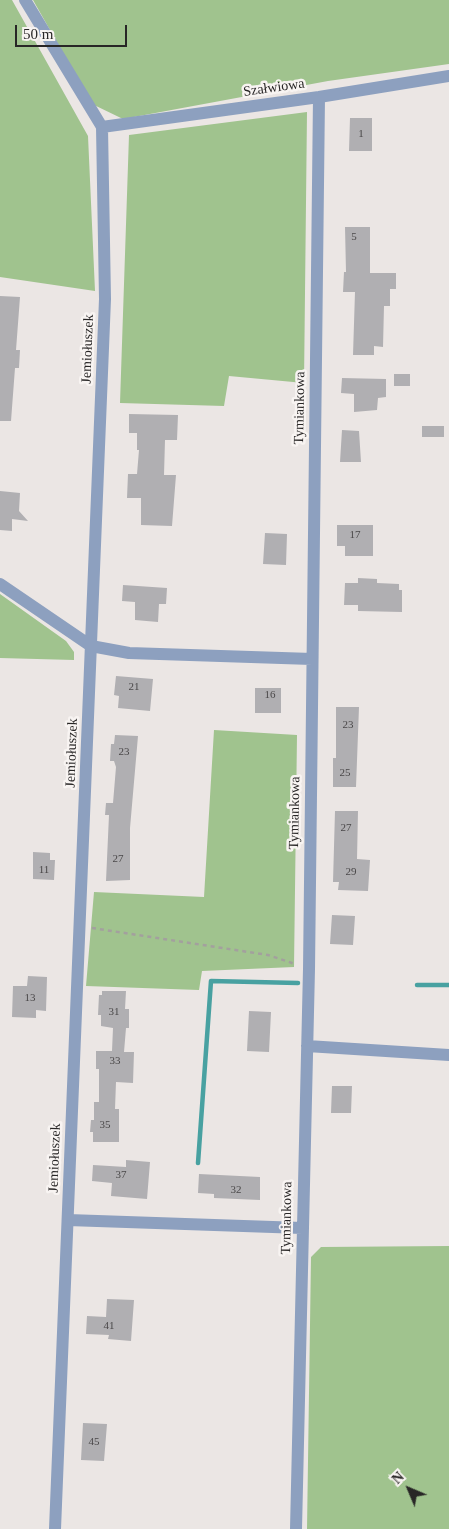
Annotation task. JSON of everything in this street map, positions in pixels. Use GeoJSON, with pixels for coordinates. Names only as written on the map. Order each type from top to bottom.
{"type":"FeatureCollection","features":[{"type":"Feature","properties":{"kind":"street"},"geometry":{"type":"LineString","coordinates":[[25,0],[102,127]]}},
{"type":"Feature","properties":{"kind":"street","name":"Szałwiowa"},"geometry":{"type":"LineString","coordinates":[[102,127],[319,97],[449,76]]}},
{"type":"Feature","properties":{"kind":"street","name":"Tymiankowa"},"geometry":{"type":"LineString","coordinates":[[296,1529],[309,969],[319,97]]}},
{"type":"Feature","properties":{"kind":"street","name":"Jemiołuszek"},"geometry":{"type":"LineString","coordinates":[[55,1529],[105,299],[102,127]]}},
{"type":"Feature","properties":{"kind":"street"},"geometry":{"type":"LineString","coordinates":[[0,584],[91,646],[129,653],[312,658]]}},
{"type":"Feature","properties":{"kind":"street"},"geometry":{"type":"LineString","coordinates":[[307,1046],[449,1055]]}},
{"type":"Feature","properties":{"kind":"street"},"geometry":{"type":"LineString","coordinates":[[68,1220],[302,1228]]}},
{"type":"Feature","properties":{"kind":"path"},"geometry":{"type":"LineString","coordinates":[[80,926],[268,955],[309,969]]}},
{"type":"Feature","properties":{"kind":"green space"},"geometry":{"type":"Polygon","coordinates":[[[0,0],[12,0],[88,136],[95,291],[0,277],[0,0]]]}},
{"type":"Feature","properties":{"kind":"green space"},"geometry":{"type":"Polygon","coordinates":[[[33,0],[449,0],[449,64],[328,81],[123,119],[92,104],[33,0]]]}},
{"type":"Feature","properties":{"kind":"green space"},"geometry":{"type":"Polygon","coordinates":[[[307,112],[304,383],[229,376],[224,406],[120,403],[129,135],[307,112]]]}},
{"type":"Feature","properties":{"kind":"green space"},"geometry":{"type":"Polygon","coordinates":[[[0,594],[66,641],[74,652],[74,660],[0,658],[0,594]]]}},
{"type":"Feature","properties":{"kind":"green space"},"geometry":{"type":"Polygon","coordinates":[[[214,730],[297,735],[294,967],[202,971],[199,990],[86,986],[94,892],[204,897],[214,730]]]}},
{"type":"Feature","properties":{"kind":"green space"},"geometry":{"type":"Polygon","coordinates":[[[449,1246],[449,1529],[307,1529],[311,1257],[321,1247],[449,1246]]]}},
{"type":"Feature","properties":{"kind":"building"},"geometry":{"type":"Polygon","coordinates":[[[350,118],[372,118],[372,151],[349,151],[350,118]]]}},
{"type":"Feature","properties":{"kind":"building"},"geometry":{"type":"Polygon","coordinates":[[[345,227],[370,227],[370,273],[396,273],[396,289],[390,289],[390,306],[384,306],[383,347],[374,346],[374,355],[353,355],[355,292],[343,292],[344,272],[346,272],[345,227]]]}},
{"type":"Feature","properties":{"kind":"building"},"geometry":{"type":"Polygon","coordinates":[[[0,296],[20,297],[16,350],[20,350],[19,368],[15,368],[11,421],[0,421],[0,296]]]}},
{"type":"Feature","properties":{"kind":"building"},"geometry":{"type":"Polygon","coordinates":[[[394,374],[410,374],[410,386],[394,386],[394,374]]]}},
{"type":"Feature","properties":{"kind":"building"},"geometry":{"type":"Polygon","coordinates":[[[342,378],[386,379],[386,397],[378,398],[377,410],[354,412],[354,394],[341,393],[342,378]]]}},
{"type":"Feature","properties":{"kind":"building"},"geometry":{"type":"Polygon","coordinates":[[[129,414],[178,415],[177,440],[165,440],[164,475],[176,475],[172,526],[141,525],[141,498],[127,498],[128,474],[137,474],[139,450],[137,450],[137,433],[129,433],[129,414]]]}},
{"type":"Feature","properties":{"kind":"building"},"geometry":{"type":"Polygon","coordinates":[[[422,426],[444,426],[444,437],[422,437],[422,426]]]}},
{"type":"Feature","properties":{"kind":"building"},"geometry":{"type":"Polygon","coordinates":[[[342,430],[359,431],[361,462],[340,462],[342,430]]]}},
{"type":"Feature","properties":{"kind":"building"},"geometry":{"type":"Polygon","coordinates":[[[0,491],[20,493],[19,511],[28,521],[12,519],[12,531],[0,530],[0,491]]]}},
{"type":"Feature","properties":{"kind":"building"},"geometry":{"type":"Polygon","coordinates":[[[337,525],[373,525],[373,556],[345,556],[345,546],[337,546],[337,525]]]}},
{"type":"Feature","properties":{"kind":"building"},"geometry":{"type":"Polygon","coordinates":[[[265,533],[287,534],[286,565],[263,564],[265,533]]]}},
{"type":"Feature","properties":{"kind":"building"},"geometry":{"type":"Polygon","coordinates":[[[358,578],[377,579],[377,583],[399,584],[399,590],[402,590],[402,612],[358,611],[358,605],[344,605],[345,583],[358,583],[358,578]]]}},
{"type":"Feature","properties":{"kind":"building"},"geometry":{"type":"Polygon","coordinates":[[[123,585],[167,588],[166,604],[159,604],[158,622],[135,620],[135,602],[122,601],[123,585]]]}},
{"type":"Feature","properties":{"kind":"building"},"geometry":{"type":"Polygon","coordinates":[[[116,676],[153,679],[150,711],[118,708],[119,696],[114,695],[116,676]]]}},
{"type":"Feature","properties":{"kind":"building"},"geometry":{"type":"Polygon","coordinates":[[[255,688],[281,688],[281,713],[255,713],[255,688]]]}},
{"type":"Feature","properties":{"kind":"building"},"geometry":{"type":"Polygon","coordinates":[[[336,707],[359,707],[356,787],[333,787],[333,758],[336,758],[336,707]]]}},
{"type":"Feature","properties":{"kind":"building"},"geometry":{"type":"Polygon","coordinates":[[[115,735],[138,736],[130,828],[130,880],[106,881],[109,815],[105,815],[106,803],[113,803],[116,767],[114,761],[110,761],[111,744],[114,744],[115,735]]]}},
{"type":"Feature","properties":{"kind":"building"},"geometry":{"type":"Polygon","coordinates":[[[335,811],[358,811],[357,859],[370,860],[368,891],[338,890],[339,882],[333,882],[335,811]]]}},
{"type":"Feature","properties":{"kind":"building"},"geometry":{"type":"Polygon","coordinates":[[[33,852],[50,853],[50,860],[55,860],[54,880],[33,879],[33,852]]]}},
{"type":"Feature","properties":{"kind":"building"},"geometry":{"type":"Polygon","coordinates":[[[332,915],[355,916],[353,945],[330,944],[332,915]]]}},
{"type":"Feature","properties":{"kind":"building"},"geometry":{"type":"Polygon","coordinates":[[[28,976],[47,977],[46,1011],[36,1010],[36,1018],[12,1017],[13,986],[27,986],[28,976]]]}},
{"type":"Feature","properties":{"kind":"building"},"geometry":{"type":"Polygon","coordinates":[[[102,991],[126,991],[125,1009],[129,1009],[129,1028],[126,1028],[124,1052],[134,1052],[133,1083],[116,1082],[115,1109],[119,1109],[119,1142],[93,1142],[93,1132],[90,1132],[91,1120],[94,1120],[94,1102],[99,1102],[99,1069],[96,1069],[96,1051],[112,1051],[113,1028],[101,1026],[101,1015],[98,1015],[99,995],[102,995],[102,991]]]}},
{"type":"Feature","properties":{"kind":"building"},"geometry":{"type":"Polygon","coordinates":[[[249,1011],[271,1012],[269,1052],[247,1051],[249,1011]]]}},
{"type":"Feature","properties":{"kind":"building"},"geometry":{"type":"Polygon","coordinates":[[[332,1086],[352,1086],[351,1113],[331,1113],[332,1086]]]}},
{"type":"Feature","properties":{"kind":"building"},"geometry":{"type":"Polygon","coordinates":[[[126,1160],[150,1162],[147,1199],[111,1196],[112,1183],[92,1181],[93,1165],[126,1167],[126,1160]]]}},
{"type":"Feature","properties":{"kind":"building"},"geometry":{"type":"Polygon","coordinates":[[[199,1174],[260,1177],[260,1200],[214,1198],[214,1194],[198,1193],[199,1174]]]}},
{"type":"Feature","properties":{"kind":"building"},"geometry":{"type":"Polygon","coordinates":[[[107,1299],[134,1300],[131,1341],[108,1339],[109,1335],[86,1334],[87,1316],[106,1317],[107,1299]]]}},
{"type":"Feature","properties":{"kind":"building"},"geometry":{"type":"Polygon","coordinates":[[[83,1423],[107,1424],[104,1461],[81,1460],[83,1423]]]}},
{"type":"Feature","properties":{"kind":"waterway"},"geometry":{"type":"LineString","coordinates":[[198,1163],[211,981],[298,983]]}},
{"type":"Feature","properties":{"kind":"waterway"},"geometry":{"type":"LineString","coordinates":[[417,985],[449,985]]}}]}
